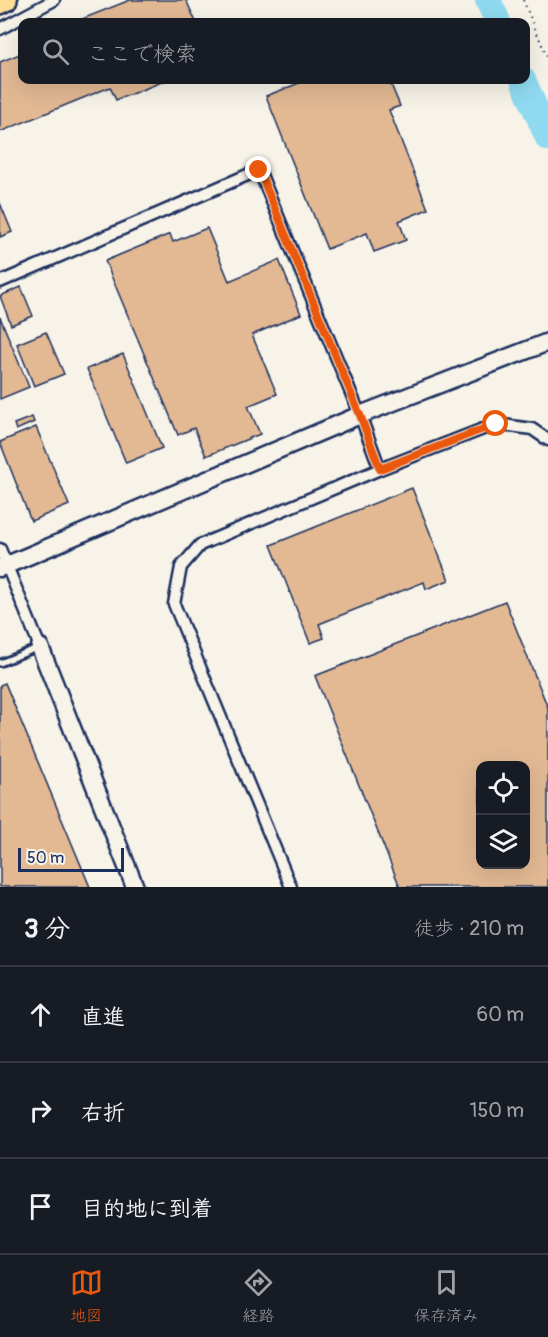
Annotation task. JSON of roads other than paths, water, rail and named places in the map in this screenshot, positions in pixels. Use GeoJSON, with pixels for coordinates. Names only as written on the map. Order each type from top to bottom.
{"type":"FeatureCollection","features":[{"type":"Feature","properties":{"kind":"highway"},"geometry":{"type":"LineString","coordinates":[[0,3],[6,0]]}},
{"type":"Feature","properties":{"kind":"street"},"geometry":{"type":"LineString","coordinates":[[20,18],[54,0]]}},
{"type":"Feature","properties":{"kind":"street"},"geometry":{"type":"LineString","coordinates":[[0,29],[18,19]]}},
{"type":"Feature","properties":{"kind":"street"},"geometry":{"type":"LineString","coordinates":[[0,282],[259,170],[380,469]]}},
{"type":"Feature","properties":{"kind":"street"},"geometry":{"type":"LineString","coordinates":[[3,566],[360,415],[548,342]]}},
{"type":"Feature","properties":{"kind":"street"},"geometry":{"type":"LineString","coordinates":[[291,887],[174,604],[181,567],[200,545],[380,469],[496,424],[532,429],[548,440]]}},
{"type":"Feature","properties":{"kind":"street"},"geometry":{"type":"LineString","coordinates":[[0,549],[3,566],[39,647],[135,887]]}},
{"type":"Feature","properties":{"kind":"lane"},"geometry":{"type":"LineString","coordinates":[[0,663],[39,647]]}},
{"type":"Feature","properties":{"kind":"waterway"},"geometry":{"type":"LineString","coordinates":[[488,0],[496,18]]}},
{"type":"Feature","properties":{"kind":"waterway"},"geometry":{"type":"LineString","coordinates":[[525,84],[548,138]]}}]}
